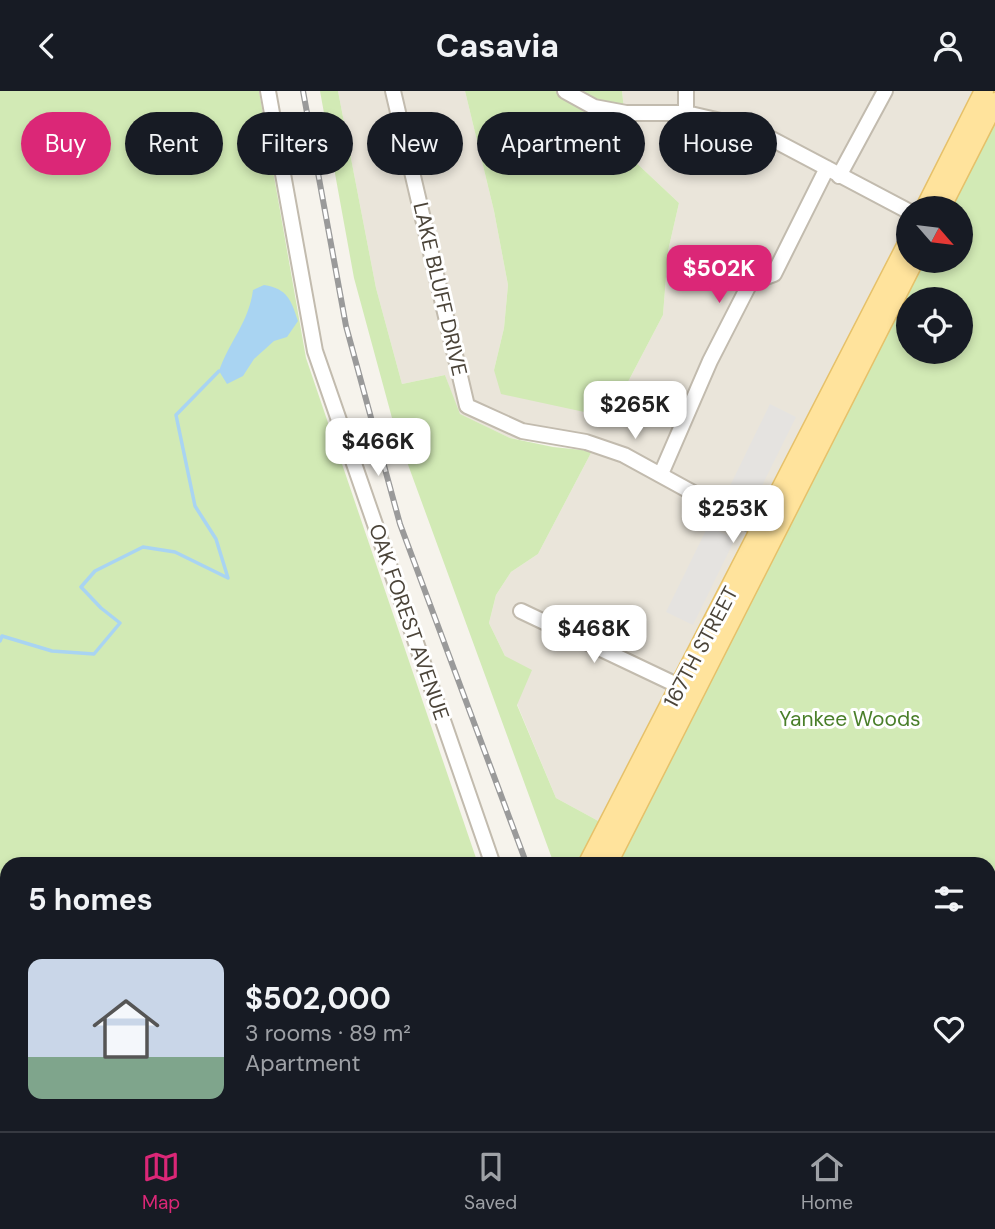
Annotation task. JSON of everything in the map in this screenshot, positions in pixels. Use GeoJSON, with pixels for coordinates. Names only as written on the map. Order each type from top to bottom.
{"type":"FeatureCollection","features":[{"type":"Feature","properties":{"kind":"main road"},"geometry":{"type":"LineString","coordinates":[[931,196],[984,91]]}},
{"type":"Feature","properties":{"kind":"main road"},"geometry":{"type":"LineString","coordinates":[[947,196],[995,101]]}},
{"type":"Feature","properties":{"kind":"main road","name":"167TH STREET"},"geometry":{"type":"LineString","coordinates":[[611,857],[896,267]]}},
{"type":"Feature","properties":{"kind":"main road","name":"167TH STREET"},"geometry":{"type":"LineString","coordinates":[[591,857],[681,687],[769,534],[908,273]]}},
{"type":"Feature","properties":{"kind":"street","name":"OAK FOREST AVENUE"},"geometry":{"type":"LineString","coordinates":[[268,91],[315,351],[490,857]]}},
{"type":"Feature","properties":{"kind":"street","name":"LAKE BLUFF DRIVE"},"geometry":{"type":"LineString","coordinates":[[393,91],[467,406],[522,431],[604,447],[661,474]]}},
{"type":"Feature","properties":{"kind":"street"},"geometry":{"type":"LineString","coordinates":[[565,91],[594,107],[626,113],[659,113]]}},
{"type":"Feature","properties":{"kind":"street"},"geometry":{"type":"LineString","coordinates":[[686,91],[686,112]]}},
{"type":"Feature","properties":{"kind":"street"},"geometry":{"type":"LineString","coordinates":[[769,534],[694,496],[661,474],[710,361],[750,283],[774,274],[884,91]]}},
{"type":"Feature","properties":{"kind":"street"},"geometry":{"type":"LineString","coordinates":[[777,142],[896,205]]}},
{"type":"Feature","properties":{"kind":"street"},"geometry":{"type":"LineString","coordinates":[[522,611],[681,687]]}},
{"type":"Feature","properties":{"kind":"shaded area"},"geometry":{"type":"Polygon","coordinates":[[[338,91],[465,91],[477,141],[477,175],[485,175],[508,285],[504,328],[494,370],[607,422],[663,315],[668,251],[679,203],[645,171],[645,112],[624,112],[622,91],[974,91],[921,196],[896,196],[896,245],[602,823],[556,798],[517,704],[505,656],[489,623],[496,595],[511,572],[538,554],[592,451],[510,438],[459,414],[445,375],[402,384],[376,288],[353,169],[353,112],[342,112],[338,91]]]}},
{"type":"Feature","properties":{"kind":"shaded area"},"geometry":{"type":"Polygon","coordinates":[[[770,404],[796,417],[752,506],[726,494],[770,404]]]}},
{"type":"Feature","properties":{"kind":"shaded area"},"geometry":{"type":"Polygon","coordinates":[[[708,526],[735,539],[693,625],[666,612],[708,526]]]}},
{"type":"Feature","properties":{"kind":"green space"},"geometry":{"type":"Polygon","coordinates":[[[0,91],[259,91],[263,112],[237,112],[237,175],[274,175],[306,358],[476,857],[0,857],[0,91]]]}},
{"type":"Feature","properties":{"kind":"green space"},"geometry":{"type":"Polygon","coordinates":[[[320,91],[338,91],[342,112],[324,112],[320,91]]]}},
{"type":"Feature","properties":{"kind":"green space"},"geometry":{"type":"Polygon","coordinates":[[[465,91],[622,91],[624,112],[477,112],[477,141],[465,91]]]}},
{"type":"Feature","properties":{"kind":"green space","name":"Yankee Woods"},"geometry":{"type":"Polygon","coordinates":[[[995,114],[995,857],[618,857],[896,310],[896,364],[973,364],[973,287],[908,287],[915,273],[973,273],[973,196],[953,196],[995,114]]]}},
{"type":"Feature","properties":{"kind":"green space"},"geometry":{"type":"Polygon","coordinates":[[[353,169],[376,288],[402,384],[445,375],[460,414],[510,438],[553,447],[592,451],[538,554],[511,572],[496,595],[489,623],[505,656],[532,670],[517,705],[556,798],[602,823],[584,857],[551,857],[395,429],[354,278],[335,175],[353,175],[353,169]]]}},
{"type":"Feature","properties":{"kind":"green space"},"geometry":{"type":"Polygon","coordinates":[[[645,171],[679,203],[668,251],[663,315],[607,422],[589,413],[501,394],[494,370],[504,328],[508,285],[485,175],[645,175],[645,171]]]}},
{"type":"Feature","properties":{"kind":"water"},"geometry":{"type":"Polygon","coordinates":[[[264,285],[278,289],[287,297],[298,321],[287,337],[274,341],[254,359],[243,376],[227,384],[219,371],[243,322],[253,290],[264,285]]]}},
{"type":"Feature","properties":{"kind":"waterway"},"geometry":{"type":"LineString","coordinates":[[0,641],[2,636],[52,651],[94,654],[120,623],[81,587],[95,571],[143,547],[175,552],[228,578],[216,539],[195,506],[176,415],[219,371]]}},
{"type":"Feature","properties":{"kind":"railway"},"geometry":{"type":"LineString","coordinates":[[303,91],[346,326],[400,524],[524,857]]}}]}
